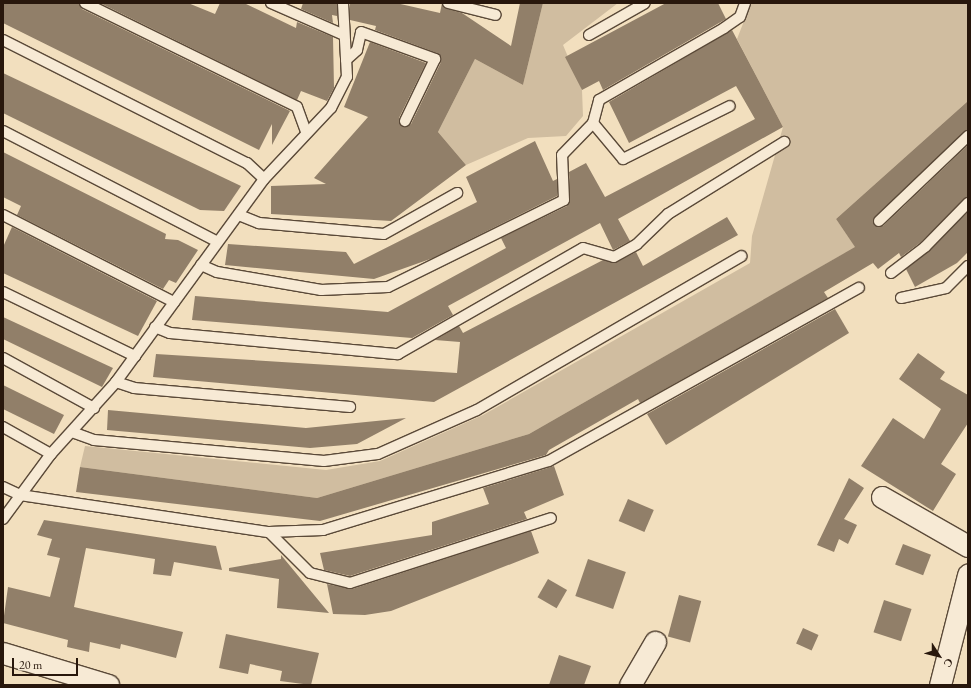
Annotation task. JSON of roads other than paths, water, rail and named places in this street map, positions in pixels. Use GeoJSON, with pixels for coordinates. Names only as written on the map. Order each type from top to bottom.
{"type":"FeatureCollection","features":[{"type":"Feature","properties":{"kind":"street"},"geometry":{"type":"LineString","coordinates":[[882,497],[968,546]]}},
{"type":"Feature","properties":{"kind":"street"},"geometry":{"type":"LineString","coordinates":[[940,685],[968,575]]}},
{"type":"Feature","properties":{"kind":"street"},"geometry":{"type":"LineString","coordinates":[[630,685],[655,642]]}},
{"type":"Feature","properties":{"kind":"street"},"geometry":{"type":"LineString","coordinates":[[3,653],[108,685]]}},
{"type":"Feature","properties":{"kind":"lane"},"geometry":{"type":"LineString","coordinates":[[85,3],[298,107],[306,132]]}},
{"type":"Feature","properties":{"kind":"lane"},"geometry":{"type":"LineString","coordinates":[[272,3],[342,34]]}},
{"type":"Feature","properties":{"kind":"lane"},"geometry":{"type":"LineString","coordinates":[[3,519],[51,454],[116,382],[201,265],[216,241],[239,215],[264,179],[306,132],[331,108],[347,77],[342,34],[343,3]]}},
{"type":"Feature","properties":{"kind":"lane"},"geometry":{"type":"LineString","coordinates":[[448,3],[496,15]]}},
{"type":"Feature","properties":{"kind":"lane"},"geometry":{"type":"LineString","coordinates":[[589,35],[645,3]]}},
{"type":"Feature","properties":{"kind":"lane"},"geometry":{"type":"LineString","coordinates":[[201,265],[217,272],[322,290],[388,287],[564,200],[562,155],[593,123],[599,100],[724,28],[740,17],[745,3]]}},
{"type":"Feature","properties":{"kind":"lane"},"geometry":{"type":"LineString","coordinates":[[346,60],[358,50],[361,32],[435,59],[405,121]]}},
{"type":"Feature","properties":{"kind":"lane"},"geometry":{"type":"LineString","coordinates":[[3,40],[247,163],[264,179]]}},
{"type":"Feature","properties":{"kind":"lane"},"geometry":{"type":"LineString","coordinates":[[593,123],[623,159],[730,106]]}},
{"type":"Feature","properties":{"kind":"lane"},"geometry":{"type":"LineString","coordinates":[[3,130],[216,241]]}},
{"type":"Feature","properties":{"kind":"lane"},"geometry":{"type":"LineString","coordinates":[[879,221],[968,136]]}},
{"type":"Feature","properties":{"kind":"lane"},"geometry":{"type":"LineString","coordinates":[[155,327],[170,333],[398,354],[583,248],[614,257],[637,244],[668,214],[784,142]]}},
{"type":"Feature","properties":{"kind":"lane"},"geometry":{"type":"LineString","coordinates":[[239,215],[258,223],[384,234],[457,193]]}},
{"type":"Feature","properties":{"kind":"lane"},"geometry":{"type":"LineString","coordinates":[[891,273],[926,247],[968,203]]}},
{"type":"Feature","properties":{"kind":"lane"},"geometry":{"type":"LineString","coordinates":[[3,215],[174,302]]}},
{"type":"Feature","properties":{"kind":"lane"},"geometry":{"type":"LineString","coordinates":[[72,432],[94,440],[324,461],[378,454],[477,410],[742,256]]}},
{"type":"Feature","properties":{"kind":"lane"},"geometry":{"type":"LineString","coordinates":[[901,298],[946,288],[968,266]]}},
{"type":"Feature","properties":{"kind":"lane"},"geometry":{"type":"LineString","coordinates":[[3,487],[20,495],[269,532],[323,530],[549,461],[859,288]]}},
{"type":"Feature","properties":{"kind":"lane"},"geometry":{"type":"LineString","coordinates":[[3,292],[135,356]]}},
{"type":"Feature","properties":{"kind":"lane"},"geometry":{"type":"LineString","coordinates":[[3,358],[94,408]]}},
{"type":"Feature","properties":{"kind":"lane"},"geometry":{"type":"LineString","coordinates":[[116,382],[134,388],[350,407]]}},
{"type":"Feature","properties":{"kind":"lane"},"geometry":{"type":"LineString","coordinates":[[3,427],[51,454]]}},
{"type":"Feature","properties":{"kind":"lane"},"geometry":{"type":"LineString","coordinates":[[269,532],[310,573],[350,583],[551,518]]}}]}
